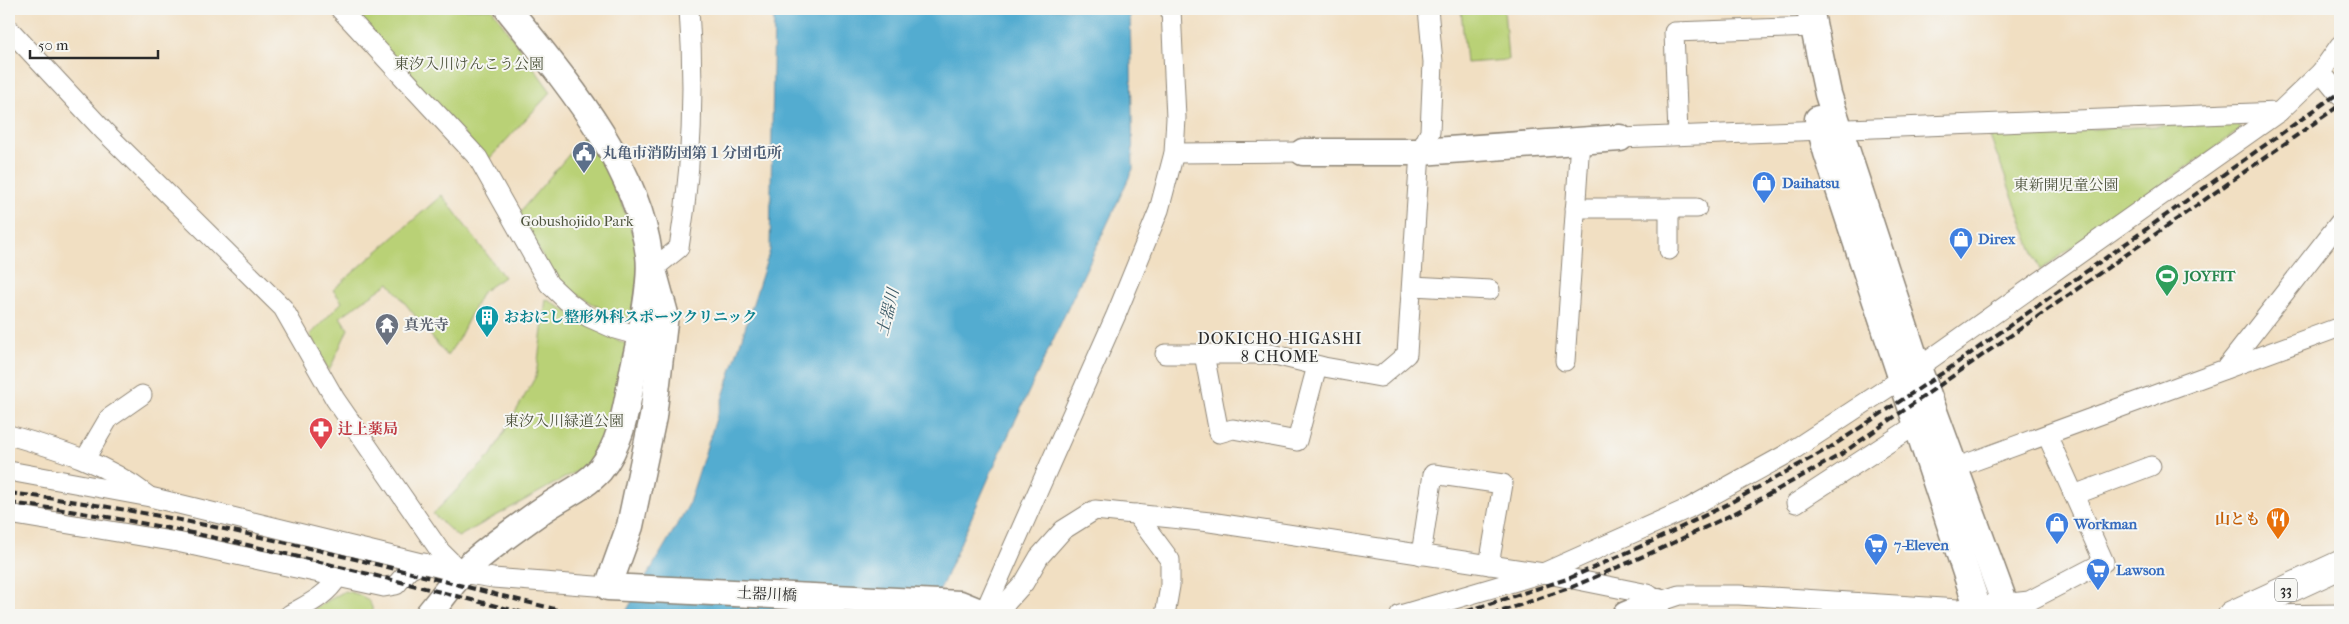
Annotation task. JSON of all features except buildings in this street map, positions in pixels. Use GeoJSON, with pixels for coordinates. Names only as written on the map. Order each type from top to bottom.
{"type":"FeatureCollection","features":[{"type":"Feature","properties":{"kind":"main road","name":"33"},"geometry":{"type":"LineString","coordinates":[[2232,615],[2340,565]]}},
{"type":"Feature","properties":{"kind":"street"},"geometry":{"type":"LineString","coordinates":[[340,9],[478,158],[549,284],[588,317],[616,329],[640,336]]}},
{"type":"Feature","properties":{"kind":"street"},"geometry":{"type":"LineString","coordinates":[[9,471],[56,478],[150,497],[414,564],[492,578],[608,587],[630,526],[653,417],[665,314],[640,218],[619,162],[560,74],[508,9]]}},
{"type":"Feature","properties":{"kind":"street"},"geometry":{"type":"LineString","coordinates":[[651,262],[679,248],[688,197],[693,102],[689,9]]}},
{"type":"Feature","properties":{"kind":"street"},"geometry":{"type":"LineString","coordinates":[[985,614],[1116,314],[1159,210],[1174,153],[1176,118],[1171,9]]}},
{"type":"Feature","properties":{"kind":"street"},"geometry":{"type":"LineString","coordinates":[[1165,354],[1270,354],[1317,366],[1380,377],[1407,354],[1420,152],[1430,132],[1433,62],[1428,9]]}},
{"type":"Feature","properties":{"kind":"street"},"geometry":{"type":"LineString","coordinates":[[1678,134],[1674,32],[1803,18],[1830,129],[1926,419],[1979,611]]}},
{"type":"Feature","properties":{"kind":"street"},"geometry":{"type":"LineString","coordinates":[[9,30],[113,140],[283,308],[335,399],[442,553],[462,573]]}},
{"type":"Feature","properties":{"kind":"street"},"geometry":{"type":"LineString","coordinates":[[1400,615],[1543,573],[1690,508],[1787,454],[1910,373],[2279,112],[2322,72],[2340,46]]}},
{"type":"Feature","properties":{"kind":"street"},"geometry":{"type":"LineString","coordinates":[[2322,72],[2340,95]]}},
{"type":"Feature","properties":{"kind":"street"},"geometry":{"type":"LineString","coordinates":[[1174,153],[1420,152],[1678,134],[2279,112]]}},
{"type":"Feature","properties":{"kind":"street"},"geometry":{"type":"LineString","coordinates":[[1565,361],[1580,140]]}},
{"type":"Feature","properties":{"kind":"street"},"geometry":{"type":"LineString","coordinates":[[1575,208],[1697,208]]}},
{"type":"Feature","properties":{"kind":"street"},"geometry":{"type":"LineString","coordinates":[[1669,208],[1669,250]]}},
{"type":"Feature","properties":{"kind":"street"},"geometry":{"type":"LineString","coordinates":[[2224,370],[2340,222]]}},
{"type":"Feature","properties":{"kind":"street"},"geometry":{"type":"LineString","coordinates":[[428,615],[462,573],[541,511],[586,483],[599,470],[610,454],[619,435],[627,408],[651,262]]}},
{"type":"Feature","properties":{"kind":"street"},"geometry":{"type":"LineString","coordinates":[[1412,286],[1490,290]]}},
{"type":"Feature","properties":{"kind":"street"},"geometry":{"type":"LineString","coordinates":[[1955,468],[2340,327]]}},
{"type":"Feature","properties":{"kind":"street"},"geometry":{"type":"LineString","coordinates":[[1204,354],[1219,433],[1233,429],[1297,441],[1317,366]]}},
{"type":"Feature","properties":{"kind":"street"},"geometry":{"type":"LineString","coordinates":[[86,460],[109,418],[142,395]]}},
{"type":"Feature","properties":{"kind":"street"},"geometry":{"type":"LineString","coordinates":[[1926,419],[1955,468],[2007,609]]}},
{"type":"Feature","properties":{"kind":"street"},"geometry":{"type":"LineString","coordinates":[[1796,503],[1926,419]]}},
{"type":"Feature","properties":{"kind":"street"},"geometry":{"type":"LineString","coordinates":[[9,435],[86,460],[126,478],[150,497]]}},
{"type":"Feature","properties":{"kind":"street"},"geometry":{"type":"LineString","coordinates":[[1626,615],[1680,595],[1739,595],[1979,611],[2007,609],[2029,601],[2104,562],[2046,435]]}},
{"type":"Feature","properties":{"kind":"street"},"geometry":{"type":"LineString","coordinates":[[56,478],[61,451]]}},
{"type":"Feature","properties":{"kind":"street"},"geometry":{"type":"LineString","coordinates":[[2074,496],[2152,466]]}},
{"type":"Feature","properties":{"kind":"street"},"geometry":{"type":"LineString","coordinates":[[1421,555],[1433,474],[1503,484],[1495,566],[1498,587]]}},
{"type":"Feature","properties":{"kind":"street"},"geometry":{"type":"LineString","coordinates":[[985,614],[1006,603],[1024,583],[1039,557],[1063,530],[1095,510],[1210,522],[1543,573],[1648,594],[1658,602]]}},
{"type":"Feature","properties":{"kind":"street"},"geometry":{"type":"LineString","coordinates":[[9,514],[177,542],[337,578],[391,587],[396,585],[414,564]]}},
{"type":"Feature","properties":{"kind":"street"},"geometry":{"type":"LineString","coordinates":[[1136,514],[1170,560],[1170,586],[1165,615]]}},
{"type":"Feature","properties":{"kind":"street"},"geometry":{"type":"LineString","coordinates":[[289,615],[315,600],[333,585],[337,578]]}},
{"type":"Feature","properties":{"kind":"street","name":"土器川橋"},"geometry":{"type":"LineString","coordinates":[[608,587],[960,604],[985,614]]}},
{"type":"Feature","properties":{"kind":"street"},"geometry":{"type":"LineString","coordinates":[[2258,603],[2268,615],[2340,614]]}},
{"type":"Feature","properties":{"kind":"green space","name":"東汐入川けんこう公園"},"geometry":{"type":"Polygon","coordinates":[[[347,9],[492,9],[551,92],[488,160],[347,9]]]}},
{"type":"Feature","properties":{"kind":"green space"},"geometry":{"type":"Polygon","coordinates":[[[1461,9],[1504,9],[1508,60],[1466,63],[1461,9]]]}},
{"type":"Feature","properties":{"kind":"green space","name":"東新開児童公園"},"geometry":{"type":"Polygon","coordinates":[[[2240,122],[2240,130],[2040,270],[1989,134],[2240,122]]]}},
{"type":"Feature","properties":{"kind":"green space","name":"Gobushojido Park"},"geometry":{"type":"Polygon","coordinates":[[[584,137],[614,181],[641,257],[633,315],[622,321],[558,283],[518,214],[584,137]]]}},
{"type":"Feature","properties":{"kind":"green space"},"geometry":{"type":"Polygon","coordinates":[[[442,195],[504,277],[482,292],[458,340],[447,356],[389,283],[340,317],[348,329],[329,371],[310,335],[342,302],[333,290],[442,195]]]}},
{"type":"Feature","properties":{"kind":"green space","name":"東汐入川緑道公園"},"geometry":{"type":"Polygon","coordinates":[[[546,299],[627,345],[605,448],[579,470],[458,537],[433,514],[491,455],[536,376],[546,299]]]}},
{"type":"Feature","properties":{"kind":"green space"},"geometry":{"type":"Polygon","coordinates":[[[345,591],[365,598],[371,604],[373,615],[303,615],[345,591]]]}},
{"type":"Feature","properties":{"kind":"water","name":"土器川"},"geometry":{"type":"Polygon","coordinates":[[[774,9],[1130,9],[1133,169],[994,466],[929,615],[624,615],[688,506],[770,250],[774,9]]]}},
{"type":"Feature","properties":{"kind":"railway"},"geometry":{"type":"LineString","coordinates":[[1455,615],[1570,578],[1655,540],[1728,504],[1831,447],[1947,370],[2340,92]]}},
{"type":"Feature","properties":{"kind":"railway"},"geometry":{"type":"LineString","coordinates":[[1491,615],[1572,587],[1660,549],[1735,513],[1840,455],[2340,105]]}},
{"type":"Feature","properties":{"kind":"railway"},"geometry":{"type":"LineString","coordinates":[[9,493],[81,503],[225,529],[579,615]]}},
{"type":"Feature","properties":{"kind":"railway"},"geometry":{"type":"LineString","coordinates":[[9,503],[75,512],[207,536],[338,566],[533,615]]}},
{"type":"Feature","properties":{"kind":"place","name":"丸亀市消防団第１分団屯所"},"geometry":{"type":"Point","coordinates":[584,174]}},
{"type":"Feature","properties":{"kind":"place","name":"Daihatsu"},"geometry":{"type":"Point","coordinates":[1764,204]}},
{"type":"Feature","properties":{"kind":"place","name":"Direx"},"geometry":{"type":"Point","coordinates":[1961,260]}},
{"type":"Feature","properties":{"kind":"place","name":"JOYFIT"},"geometry":{"type":"Point","coordinates":[2167,297]}},
{"type":"Feature","properties":{"kind":"place","name":"おおにし整形外科スポーツクリニック"},"geometry":{"type":"Point","coordinates":[487,338]}},
{"type":"Feature","properties":{"kind":"place","name":"真光寺"},"geometry":{"type":"Point","coordinates":[387,346]}},
{"type":"Feature","properties":{"kind":"place","name":"辻上薬局"},"geometry":{"type":"Point","coordinates":[321,450]}},
{"type":"Feature","properties":{"kind":"place","name":"山とも"},"geometry":{"type":"Point","coordinates":[2278,540]}},
{"type":"Feature","properties":{"kind":"place","name":"Workman"},"geometry":{"type":"Point","coordinates":[2057,545]}},
{"type":"Feature","properties":{"kind":"place","name":"7-Eleven"},"geometry":{"type":"Point","coordinates":[1876,566]}},
{"type":"Feature","properties":{"kind":"place","name":"Lawson"},"geometry":{"type":"Point","coordinates":[2098,591]}},
{"type":"Feature","properties":{"kind":"district","name":"DOKICHO-HIGASHI 8 CHOME"},"geometry":{"type":"Point","coordinates":[1280,347]}}]}
